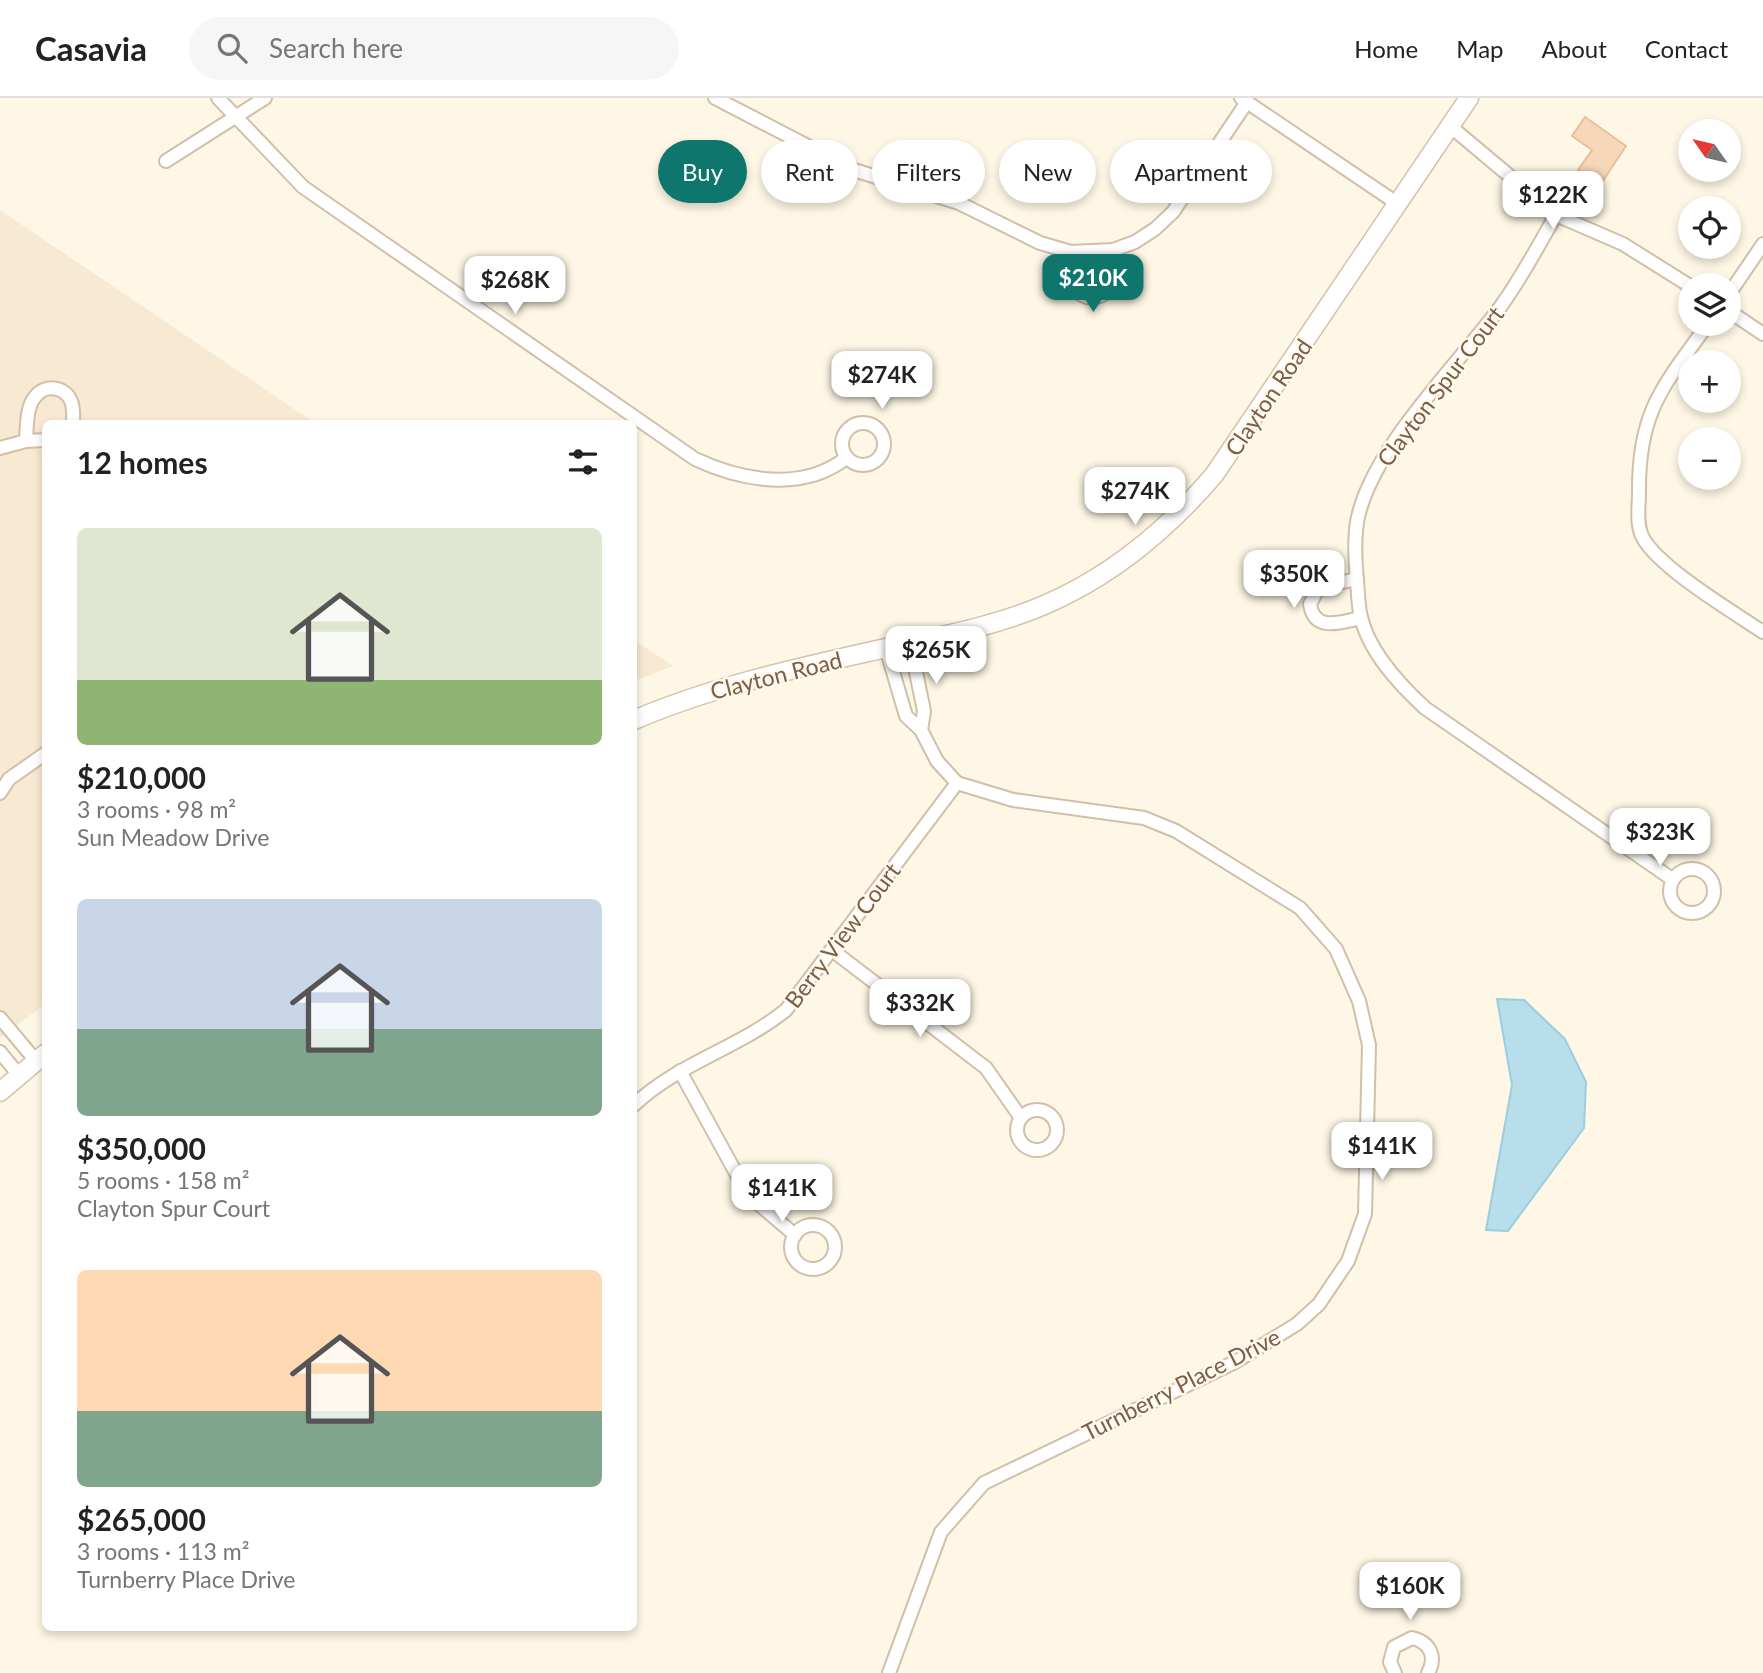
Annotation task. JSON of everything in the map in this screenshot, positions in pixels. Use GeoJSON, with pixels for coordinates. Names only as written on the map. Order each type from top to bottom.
{"type":"FeatureCollection","features":[{"type":"Feature","properties":{"kind":"main road","name":"Clayton Road"},"geometry":{"type":"LineString","coordinates":[[637,719],[747,680],[985,625],[1043,605],[1116,566],[1172,521],[1232,451],[1469,98]]}},
{"type":"Feature","properties":{"kind":"main road"},"geometry":{"type":"LineString","coordinates":[[0,1092],[41,1057]]}},
{"type":"Feature","properties":{"kind":"street"},"geometry":{"type":"LineString","coordinates":[[218,98],[303,187],[695,460],[738,476],[784,479],[829,470],[846,458]]}},
{"type":"Feature","properties":{"kind":"street"},"geometry":{"type":"LineString","coordinates":[[166,161],[265,98]]}},
{"type":"Feature","properties":{"kind":"street"},"geometry":{"type":"LineString","coordinates":[[715,98],[854,170],[959,203],[1040,243],[1071,252],[1113,250],[1135,242],[1155,229],[1172,212],[1244,100],[1398,204]]}},
{"type":"Feature","properties":{"kind":"street"},"geometry":{"type":"LineString","coordinates":[[1450,126],[1556,215],[1623,244],[1678,278]]}},
{"type":"Feature","properties":{"kind":"street","name":"Clayton Spur Court"},"geometry":{"type":"LineString","coordinates":[[1556,215],[1501,306],[1384,456],[1368,486],[1357,519],[1354,547],[1361,618],[1372,645],[1404,689],[1425,708],[1672,879]]}},
{"type":"Feature","properties":{"kind":"street"},"geometry":{"type":"LineString","coordinates":[[1741,276],[1763,244]]}},
{"type":"Feature","properties":{"kind":"street"},"geometry":{"type":"LineString","coordinates":[[1071,252],[1071,282],[1078,293],[1090,298],[1103,295],[1112,284],[1113,250]]}},
{"type":"Feature","properties":{"kind":"street"},"geometry":{"type":"LineString","coordinates":[[1741,319],[1763,334]]}},
{"type":"Feature","properties":{"kind":"street"},"geometry":{"type":"LineString","coordinates":[[1699,336],[1660,390],[1650,410],[1644,431],[1639,479],[1640,528],[1653,552],[1668,566],[1763,632]]}},
{"type":"Feature","properties":{"kind":"street"},"geometry":{"type":"LineString","coordinates":[[26,440],[31,402],[48,388],[64,391],[69,397],[73,420]]}},
{"type":"Feature","properties":{"kind":"street"},"geometry":{"type":"LineString","coordinates":[[0,448],[26,440],[42,440]]}},
{"type":"Feature","properties":{"kind":"street"},"geometry":{"type":"LineString","coordinates":[[1357,579],[1319,587],[1310,604],[1314,617],[1330,625],[1361,618]]}},
{"type":"Feature","properties":{"kind":"street"},"geometry":{"type":"LineString","coordinates":[[910,643],[924,711],[921,730]]}},
{"type":"Feature","properties":{"kind":"street"},"geometry":{"type":"LineString","coordinates":[[886,648],[906,716],[921,730],[937,761],[957,783]]}},
{"type":"Feature","properties":{"kind":"street"},"geometry":{"type":"LineString","coordinates":[[0,793],[9,779],[42,756]]}},
{"type":"Feature","properties":{"kind":"street","name":"Berry View Court"},"geometry":{"type":"LineString","coordinates":[[637,1103],[680,1071],[767,1026],[786,1010],[957,783]]}},
{"type":"Feature","properties":{"kind":"street","name":"Turnberry Place Drive"},"geometry":{"type":"LineString","coordinates":[[889,1673],[941,1532],[962,1504],[984,1483],[1006,1471],[1235,1362],[1297,1324],[1320,1304],[1348,1261],[1365,1214],[1369,1045],[1359,1001],[1336,949],[1307,915],[1176,831],[1144,818],[1013,800],[957,783]]}},
{"type":"Feature","properties":{"kind":"street"},"geometry":{"type":"LineString","coordinates":[[832,950],[986,1068],[1021,1118]]}},
{"type":"Feature","properties":{"kind":"street"},"geometry":{"type":"LineString","coordinates":[[0,1018],[41,1057]]}},
{"type":"Feature","properties":{"kind":"street"},"geometry":{"type":"LineString","coordinates":[[0,1052],[19,1074]]}},
{"type":"Feature","properties":{"kind":"street"},"geometry":{"type":"LineString","coordinates":[[680,1071],[748,1195],[795,1235]]}},
{"type":"Feature","properties":{"kind":"street"},"geometry":{"type":"LineString","coordinates":[[1389,1672],[1390,1654],[1394,1647],[1412,1638],[1426,1644],[1431,1652],[1433,1659],[1428,1673]]}},
{"type":"Feature","properties":{"kind":"shaded area"},"geometry":{"type":"Polygon","coordinates":[[[0,210],[311,420],[42,420],[42,1006],[0,1038],[0,210]]]}},
{"type":"Feature","properties":{"kind":"shaded area"},"geometry":{"type":"Polygon","coordinates":[[[637,642],[673,666],[637,680],[637,642]]]}},
{"type":"Feature","properties":{"kind":"water"},"geometry":{"type":"Polygon","coordinates":[[[1497,999],[1524,1000],[1565,1039],[1586,1082],[1584,1128],[1508,1231],[1486,1230],[1512,1085],[1497,999]]]}},
{"type":"Feature","properties":{"kind":"building"},"geometry":{"type":"Polygon","coordinates":[[[1585,117],[1626,146],[1600,185],[1578,170],[1592,150],[1572,136],[1585,117]]]}}]}
